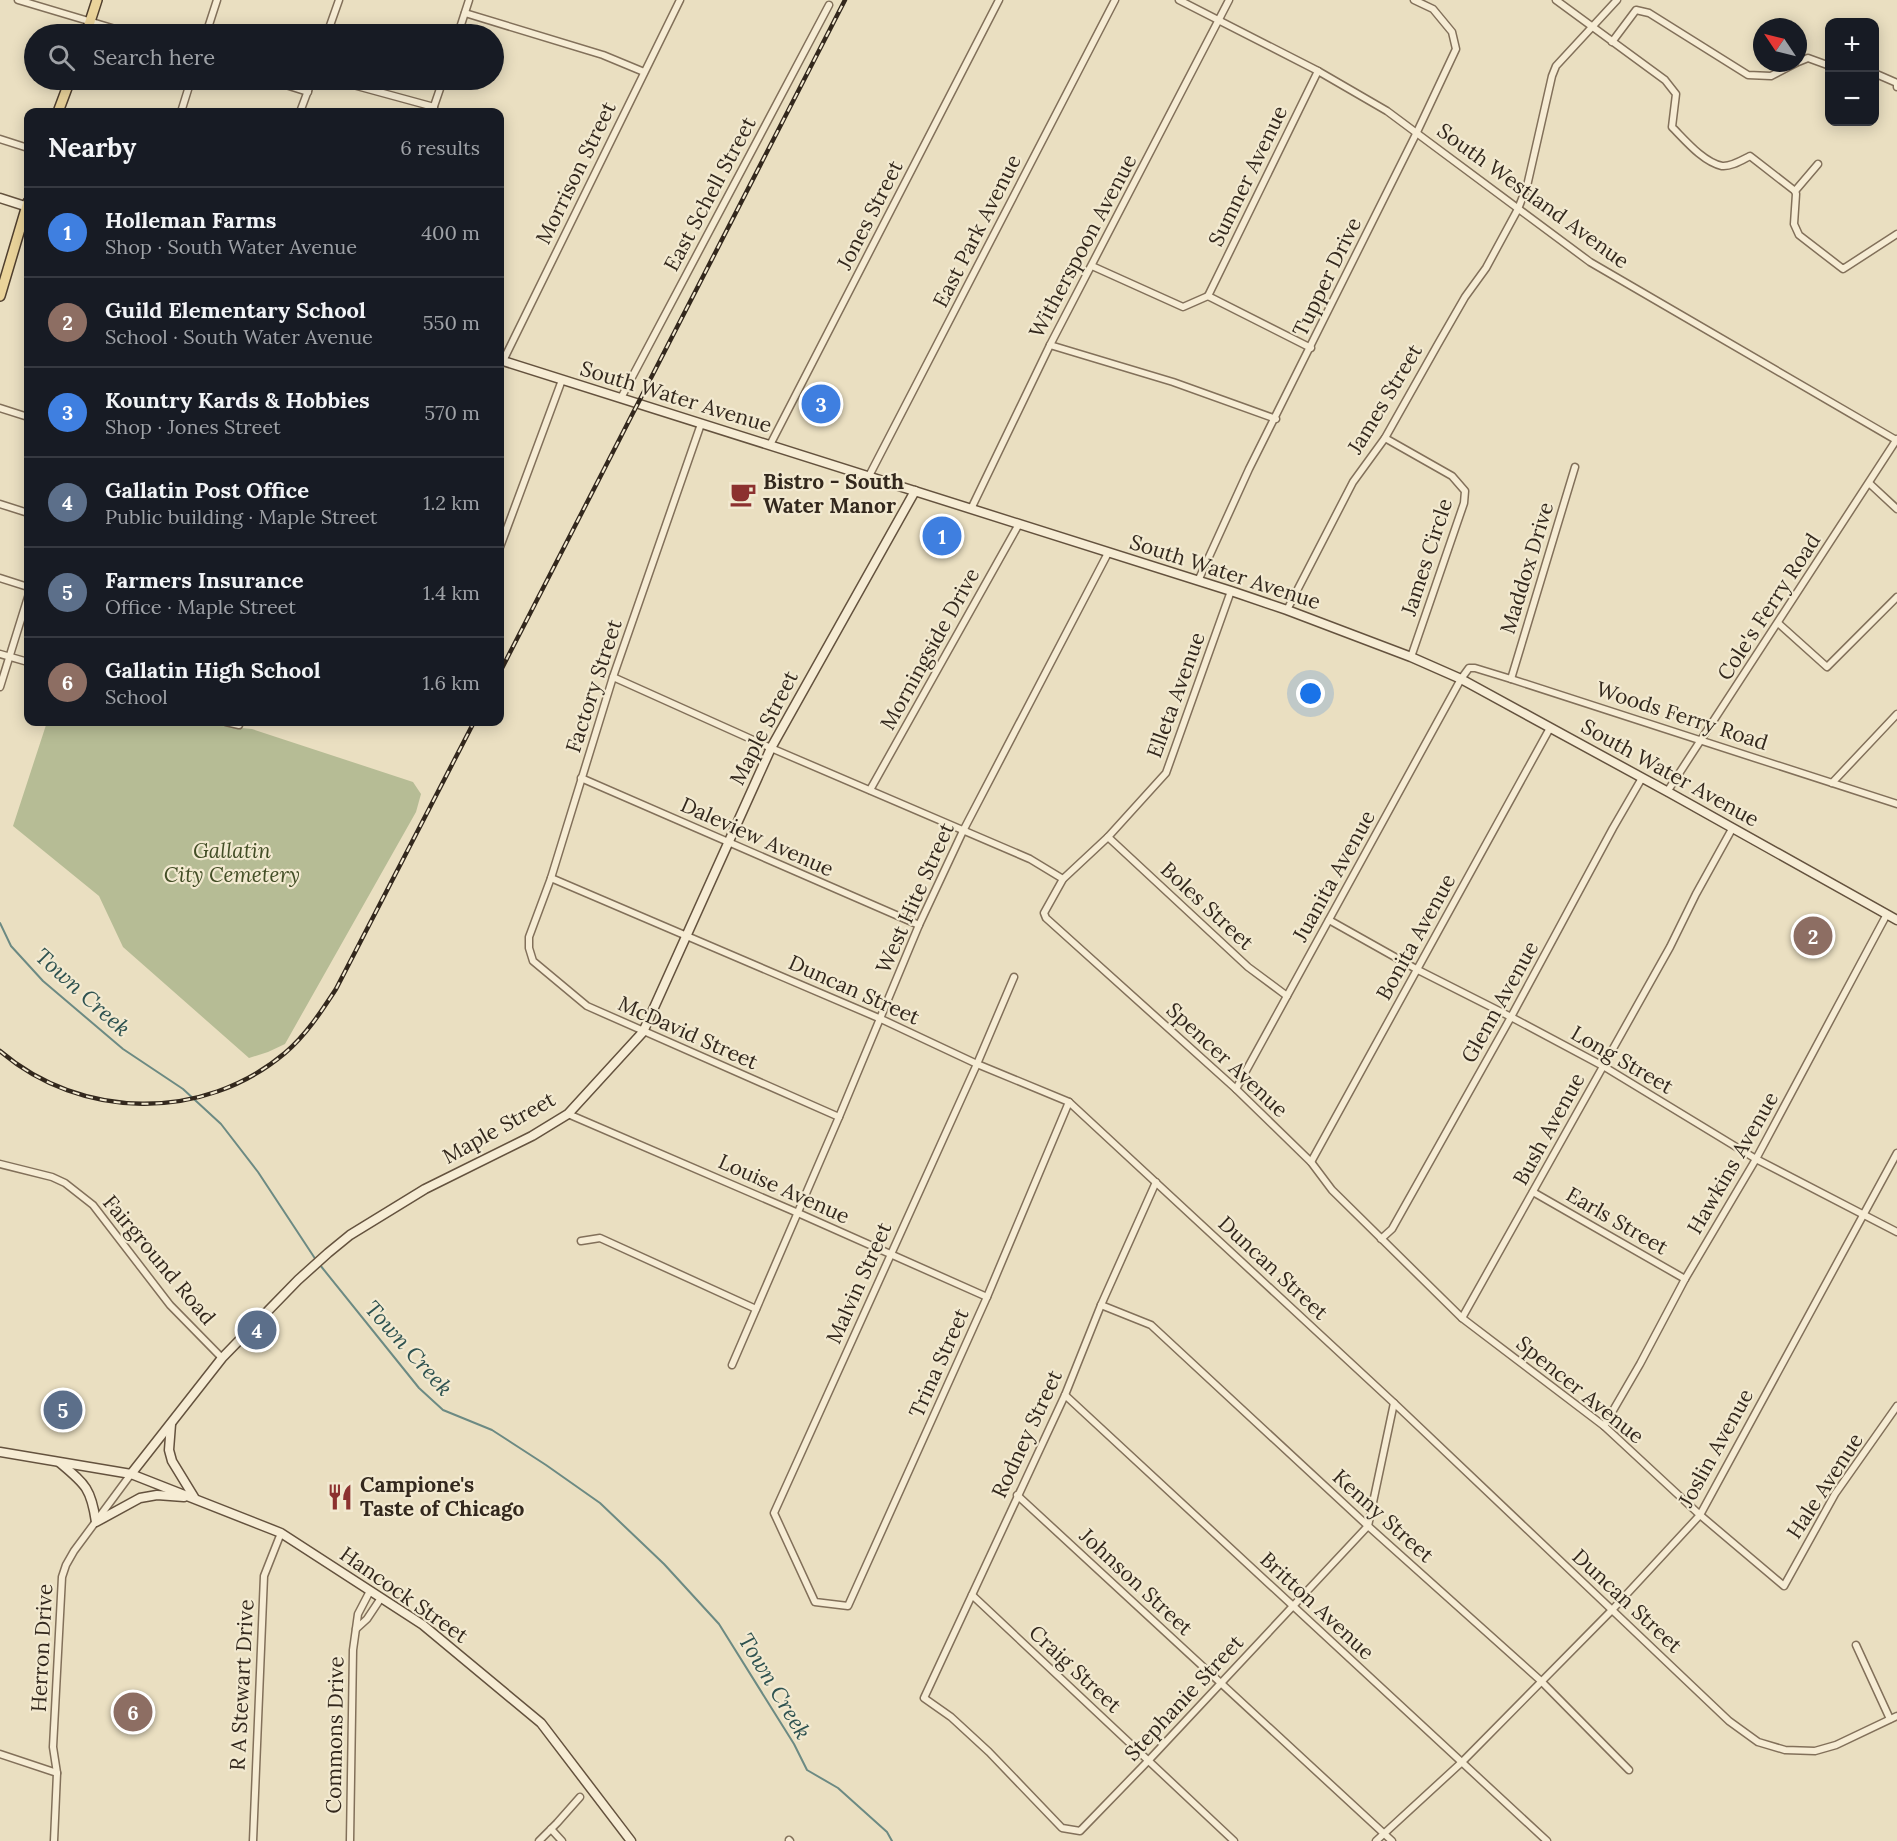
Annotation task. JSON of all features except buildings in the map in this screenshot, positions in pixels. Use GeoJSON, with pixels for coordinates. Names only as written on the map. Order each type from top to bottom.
{"type":"FeatureCollection","features":[{"type":"Feature","properties":{"kind":"main road"},"geometry":{"type":"LineString","coordinates":[[89,24],[97,0]]}},
{"type":"Feature","properties":{"kind":"main road"},"geometry":{"type":"LineString","coordinates":[[60,108],[66,90]]}},
{"type":"Feature","properties":{"kind":"main road"},"geometry":{"type":"LineString","coordinates":[[0,296],[24,218]]}},
{"type":"Feature","properties":{"kind":"street"},"geometry":{"type":"LineString","coordinates":[[18,0],[100,24]]}},
{"type":"Feature","properties":{"kind":"street"},"geometry":{"type":"LineString","coordinates":[[209,24],[217,0]]}},
{"type":"Feature","properties":{"kind":"street"},"geometry":{"type":"LineString","coordinates":[[331,24],[339,0]]}},
{"type":"Feature","properties":{"kind":"street"},"geometry":{"type":"LineString","coordinates":[[461,24],[469,0]]}},
{"type":"Feature","properties":{"kind":"street","name":"Morrison Street"},"geometry":{"type":"LineString","coordinates":[[504,354],[680,0]]}},
{"type":"Feature","properties":{"kind":"street","name":"Jones Street"},"geometry":{"type":"LineString","coordinates":[[770,445],[999,0]]}},
{"type":"Feature","properties":{"kind":"street","name":"East Park Avenue"},"geometry":{"type":"LineString","coordinates":[[869,476],[1115,0]]}},
{"type":"Feature","properties":{"kind":"street","name":"South Westland Avenue"},"geometry":{"type":"LineString","coordinates":[[1179,0],[1318,71],[1387,111],[1590,262],[1897,439]]}},
{"type":"Feature","properties":{"kind":"street","name":"Witherspoon Avenue"},"geometry":{"type":"LineString","coordinates":[[971,509],[1050,345],[1229,0]]}},
{"type":"Feature","properties":{"kind":"street","name":"Tupper Drive"},"geometry":{"type":"LineString","coordinates":[[1198,581],[1250,469],[1456,49],[1452,32],[1433,9],[1414,0]]}},
{"type":"Feature","properties":{"kind":"street"},"geometry":{"type":"LineString","coordinates":[[1556,0],[1665,80],[1676,94],[1672,127],[1699,154],[1722,166],[1750,156],[1794,191],[1796,194],[1794,224],[1799,235],[1843,268],[1897,234]]}},
{"type":"Feature","properties":{"kind":"street","name":"James Street"},"geometry":{"type":"LineString","coordinates":[[1287,610],[1353,483],[1385,438],[1470,290],[1486,268],[1518,209],[1527,186],[1556,66],[1617,0]]}},
{"type":"Feature","properties":{"kind":"street","name":"East Schell Street"},"geometry":{"type":"LineString","coordinates":[[621,398],[829,5]]}},
{"type":"Feature","properties":{"kind":"street"},"geometry":{"type":"LineString","coordinates":[[1612,42],[1636,10],[1649,13],[1748,75],[1771,76],[1779,72]]}},
{"type":"Feature","properties":{"kind":"street"},"geometry":{"type":"LineString","coordinates":[[465,13],[501,24]]}},
{"type":"Feature","properties":{"kind":"street"},"geometry":{"type":"LineString","coordinates":[[504,25],[603,55],[644,72]]}},
{"type":"Feature","properties":{"kind":"street"},"geometry":{"type":"LineString","coordinates":[[1807,58],[1825,64]]}},
{"type":"Feature","properties":{"kind":"street","name":"Sumner Avenue"},"geometry":{"type":"LineString","coordinates":[[1208,296],[1318,71]]}},
{"type":"Feature","properties":{"kind":"street"},"geometry":{"type":"LineString","coordinates":[[1879,75],[1897,83],[1897,87]]}},
{"type":"Feature","properties":{"kind":"street"},"geometry":{"type":"LineString","coordinates":[[182,108],[188,90]]}},
{"type":"Feature","properties":{"kind":"street"},"geometry":{"type":"LineString","coordinates":[[302,90],[308,92],[302,108]]}},
{"type":"Feature","properties":{"kind":"street"},"geometry":{"type":"LineString","coordinates":[[368,90],[426,108]]}},
{"type":"Feature","properties":{"kind":"street"},"geometry":{"type":"LineString","coordinates":[[434,108],[440,90]]}},
{"type":"Feature","properties":{"kind":"street"},"geometry":{"type":"LineString","coordinates":[[0,139],[24,147]]}},
{"type":"Feature","properties":{"kind":"street"},"geometry":{"type":"LineString","coordinates":[[1794,191],[1818,164]]}},
{"type":"Feature","properties":{"kind":"street"},"geometry":{"type":"LineString","coordinates":[[0,198],[24,204]]}},
{"type":"Feature","properties":{"kind":"street"},"geometry":{"type":"LineString","coordinates":[[1092,266],[1183,308],[1208,296],[1311,348]]}},
{"type":"Feature","properties":{"kind":"street"},"geometry":{"type":"LineString","coordinates":[[1050,345],[1173,382],[1276,418]]}},
{"type":"Feature","properties":{"kind":"street","name":"South Water Avenue"},"geometry":{"type":"LineString","coordinates":[[504,361],[1231,591],[1411,657],[1461,679],[1897,920]]}},
{"type":"Feature","properties":{"kind":"street"},"geometry":{"type":"LineString","coordinates":[[504,536],[562,380]]}},
{"type":"Feature","properties":{"kind":"street"},"geometry":{"type":"LineString","coordinates":[[0,408],[24,416]]}},
{"type":"Feature","properties":{"kind":"street","name":"Factory Street"},"geometry":{"type":"LineString","coordinates":[[534,961],[529,948],[529,937],[551,878],[613,677],[701,424]]}},
{"type":"Feature","properties":{"kind":"street","name":"James Circle"},"geometry":{"type":"LineString","coordinates":[[1385,438],[1452,476],[1465,491],[1464,503],[1411,657]]}},
{"type":"Feature","properties":{"kind":"street","name":"Cole's Ferry Road"},"geometry":{"type":"LineString","coordinates":[[1667,792],[1897,439]]}},
{"type":"Feature","properties":{"kind":"street","name":"Maddox Drive"},"geometry":{"type":"LineString","coordinates":[[1511,679],[1575,467]]}},
{"type":"Feature","properties":{"kind":"street"},"geometry":{"type":"LineString","coordinates":[[1869,483],[1897,509]]}},
{"type":"Feature","properties":{"kind":"street","name":"Maple Street"},"geometry":{"type":"LineString","coordinates":[[131,1474],[222,1358],[307,1271],[350,1234],[425,1189],[532,1136],[567,1114],[643,1032],[688,937],[771,748],[915,491]]}},
{"type":"Feature","properties":{"kind":"street"},"geometry":{"type":"LineString","coordinates":[[0,504],[24,512]]}},
{"type":"Feature","properties":{"kind":"street","name":"Morningside Drive"},"geometry":{"type":"LineString","coordinates":[[870,790],[1019,524]]}},
{"type":"Feature","properties":{"kind":"street","name":"West Hite Street"},"geometry":{"type":"LineString","coordinates":[[732,1365],[919,925],[963,831],[1107,553]]}},
{"type":"Feature","properties":{"kind":"street"},"geometry":{"type":"LineString","coordinates":[[0,578],[24,586]]}},
{"type":"Feature","properties":{"kind":"street","name":"Elleta Avenue"},"geometry":{"type":"LineString","coordinates":[[1063,879],[1108,837],[1166,773],[1231,591]]}},
{"type":"Feature","properties":{"kind":"street"},"geometry":{"type":"LineString","coordinates":[[1778,623],[1827,668],[1897,597]]}},
{"type":"Feature","properties":{"kind":"street"},"geometry":{"type":"LineString","coordinates":[[0,687],[24,610]]}},
{"type":"Feature","properties":{"kind":"street"},"geometry":{"type":"LineString","coordinates":[[0,654],[24,661]]}},
{"type":"Feature","properties":{"kind":"street","name":"Woods Ferry Road"},"geometry":{"type":"LineString","coordinates":[[1461,679],[1469,668],[1475,668],[1897,804]]}},
{"type":"Feature","properties":{"kind":"street"},"geometry":{"type":"LineString","coordinates":[[613,677],[1029,859],[1063,879]]}},
{"type":"Feature","properties":{"kind":"street","name":"Juanita Avenue"},"geometry":{"type":"LineString","coordinates":[[1236,1089],[1461,679]]}},
{"type":"Feature","properties":{"kind":"street"},"geometry":{"type":"LineString","coordinates":[[1832,783],[1897,714]]}},
{"type":"Feature","properties":{"kind":"street","name":"Bonita Avenue"},"geometry":{"type":"LineString","coordinates":[[1311,1162],[1550,728]]}},
{"type":"Feature","properties":{"kind":"street","name":"Daleview Avenue"},"geometry":{"type":"LineString","coordinates":[[581,778],[919,925]]}},
{"type":"Feature","properties":{"kind":"street","name":"Glenn Avenue"},"geometry":{"type":"LineString","coordinates":[[1381,1239],[1392,1230],[1642,778]]}},
{"type":"Feature","properties":{"kind":"street","name":"Bush Avenue"},"geometry":{"type":"LineString","coordinates":[[1462,1318],[1670,947],[1732,829]]}},
{"type":"Feature","properties":{"kind":"street","name":"Boles Street"},"geometry":{"type":"LineString","coordinates":[[1108,837],[1248,967],[1287,996]]}},
{"type":"Feature","properties":{"kind":"street","name":"Duncan Street"},"geometry":{"type":"LineString","coordinates":[[551,878],[880,1019],[976,1064],[1069,1102],[1394,1403],[1730,1721],[1758,1742],[1785,1750],[1815,1751],[1836,1745],[1894,1717]]}},
{"type":"Feature","properties":{"kind":"street","name":"Spencer Avenue"},"geometry":{"type":"LineString","coordinates":[[1063,879],[1044,913],[1046,918],[1236,1089],[1311,1162],[1332,1190],[1462,1318],[1604,1426],[1700,1515],[1784,1586]]}},
{"type":"Feature","properties":{"kind":"street","name":"Hawkins Avenue"},"geometry":{"type":"LineString","coordinates":[[1604,1426],[1685,1279],[1756,1159],[1887,914]]}},
{"type":"Feature","properties":{"kind":"street","name":"Long Street"},"geometry":{"type":"LineString","coordinates":[[1329,921],[1603,1066],[1756,1159],[1897,1233]]}},
{"type":"Feature","properties":{"kind":"street","name":"McDavid Street"},"geometry":{"type":"LineString","coordinates":[[534,961],[587,1006],[839,1117]]}},
{"type":"Feature","properties":{"kind":"street","name":"Malvin Street"},"geometry":{"type":"LineString","coordinates":[[815,1602],[774,1514],[1014,977]]}},
{"type":"Feature","properties":{"kind":"street","name":"Trina Street"},"geometry":{"type":"LineString","coordinates":[[815,1602],[848,1606],[987,1297],[1069,1102]]}},
{"type":"Feature","properties":{"kind":"street","name":"Louise Avenue"},"geometry":{"type":"LineString","coordinates":[[567,1114],[987,1297]]}},
{"type":"Feature","properties":{"kind":"street","name":"Joslin Avenue"},"geometry":{"type":"LineString","coordinates":[[1376,1841],[1462,1762],[1612,1610],[1700,1515],[1897,1153]]}},
{"type":"Feature","properties":{"kind":"street","name":"Fairground Road"},"geometry":{"type":"LineString","coordinates":[[0,1164],[52,1177],[65,1183],[93,1205],[170,1305],[222,1358]]}},
{"type":"Feature","properties":{"kind":"street","name":"Rodney Street"},"geometry":{"type":"LineString","coordinates":[[924,1698],[1065,1395],[1101,1305],[1156,1182]]}},
{"type":"Feature","properties":{"kind":"street","name":"Earls Street"},"geometry":{"type":"LineString","coordinates":[[1533,1192],[1685,1279]]}},
{"type":"Feature","properties":{"kind":"street"},"geometry":{"type":"LineString","coordinates":[[581,1241],[600,1238],[756,1309]]}},
{"type":"Feature","properties":{"kind":"street","name":"Kenny Street"},"geometry":{"type":"LineString","coordinates":[[1101,1305],[1151,1325],[1368,1526],[1541,1681],[1629,1770]]}},
{"type":"Feature","properties":{"kind":"street","name":"Britton Avenue"},"geometry":{"type":"LineString","coordinates":[[1065,1395],[1547,1841]]}},
{"type":"Feature","properties":{"kind":"street"},"geometry":{"type":"LineString","coordinates":[[1368,1526],[1394,1403]]}},
{"type":"Feature","properties":{"kind":"street","name":"Hale Avenue"},"geometry":{"type":"LineString","coordinates":[[1784,1586],[1835,1494],[1897,1406]]}},
{"type":"Feature","properties":{"kind":"street"},"geometry":{"type":"LineString","coordinates":[[171,1424],[169,1450],[172,1461],[194,1498]]}},
{"type":"Feature","properties":{"kind":"street"},"geometry":{"type":"LineString","coordinates":[[0,1452],[131,1474]]}},
{"type":"Feature","properties":{"kind":"street"},"geometry":{"type":"LineString","coordinates":[[58,1462],[87,1488],[92,1497],[96,1522],[148,1496],[194,1498]]}},
{"type":"Feature","properties":{"kind":"street","name":"Hancock Street"},"geometry":{"type":"LineString","coordinates":[[131,1474],[281,1533],[423,1625],[541,1724],[631,1841]]}},
{"type":"Feature","properties":{"kind":"street","name":"Herron Drive"},"geometry":{"type":"LineString","coordinates":[[54,1841],[57,1773],[53,1748],[62,1577],[74,1551],[131,1474]]}},
{"type":"Feature","properties":{"kind":"street","name":"Johnson Street"},"geometry":{"type":"LineString","coordinates":[[1017,1495],[1392,1841]]}},
{"type":"Feature","properties":{"kind":"street","name":"Stephanie Street"},"geometry":{"type":"LineString","coordinates":[[924,1698],[951,1717],[989,1752],[1062,1828],[1080,1831],[1368,1526]]}},
{"type":"Feature","properties":{"kind":"street","name":"R A Stewart Drive"},"geometry":{"type":"LineString","coordinates":[[253,1841],[264,1576],[281,1533]]}},
{"type":"Feature","properties":{"kind":"street","name":"Commons Drive"},"geometry":{"type":"LineString","coordinates":[[350,1841],[353,1650],[358,1614],[370,1591]]}},
{"type":"Feature","properties":{"kind":"street","name":"Craig Street"},"geometry":{"type":"LineString","coordinates":[[972,1594],[1234,1841]]}},
{"type":"Feature","properties":{"kind":"street","name":"Commons Drive"},"geometry":{"type":"LineString","coordinates":[[356,1629],[367,1619],[381,1598]]}},
{"type":"Feature","properties":{"kind":"street"},"geometry":{"type":"LineString","coordinates":[[1856,1645],[1894,1717]]}},
{"type":"Feature","properties":{"kind":"street"},"geometry":{"type":"LineString","coordinates":[[0,1754],[57,1773]]}},
{"type":"Feature","properties":{"kind":"street"},"geometry":{"type":"LineString","coordinates":[[539,1841],[580,1797]]}},
{"type":"Feature","properties":{"kind":"street"},"geometry":{"type":"LineString","coordinates":[[551,1829],[562,1841]]}},
{"type":"Feature","properties":{"kind":"green space","name":"Gallatin City Cemetery"},"geometry":{"type":"Polygon","coordinates":[[[46,726],[227,726],[252,729],[413,782],[421,794],[416,812],[285,1044],[249,1058],[123,947],[99,896],[13,826],[46,726]]]}},
{"type":"Feature","properties":{"kind":"waterway","name":"Town Creek"},"geometry":{"type":"LineString","coordinates":[[0,923],[11,946],[43,981],[123,1049],[183,1089],[221,1124],[258,1172],[316,1260]]}},
{"type":"Feature","properties":{"kind":"waterway","name":"Town Creek"},"geometry":{"type":"LineString","coordinates":[[320,1265],[419,1388],[443,1410],[492,1430],[546,1465],[600,1503],[664,1564],[719,1624],[794,1744],[807,1770],[838,1788],[887,1832],[892,1841]]}},
{"type":"Feature","properties":{"kind":"railway"},"geometry":{"type":"LineString","coordinates":[[504,664],[845,0]]}},
{"type":"Feature","properties":{"kind":"railway"},"geometry":{"type":"LineString","coordinates":[[0,1051],[32,1074],[67,1090],[104,1100],[142,1104],[180,1101],[217,1092],[253,1076],[300,1039],[336,989],[472,726]]}},
{"type":"Feature","properties":{"kind":"place","name":"Kountry Kards & Hobbies"},"geometry":{"type":"Point","coordinates":[821,404]}},
{"type":"Feature","properties":{"kind":"place","name":"Bistro - South Water Manor"},"geometry":{"type":"Point","coordinates":[743,494]}},
{"type":"Feature","properties":{"kind":"place","name":"Holleman Farms"},"geometry":{"type":"Point","coordinates":[942,536]}},
{"type":"Feature","properties":{"kind":"place","name":"Guild Elementary School"},"geometry":{"type":"Point","coordinates":[1813,936]}},
{"type":"Feature","properties":{"kind":"place","name":"Gallatin Post Office"},"geometry":{"type":"Point","coordinates":[257,1330]}},
{"type":"Feature","properties":{"kind":"place","name":"Farmers Insurance"},"geometry":{"type":"Point","coordinates":[63,1410]}},
{"type":"Feature","properties":{"kind":"place","name":"Campione's Taste of Chicago"},"geometry":{"type":"Point","coordinates":[340,1497]}},
{"type":"Feature","properties":{"kind":"place","name":"Gallatin High School"},"geometry":{"type":"Point","coordinates":[133,1712]}}]}
